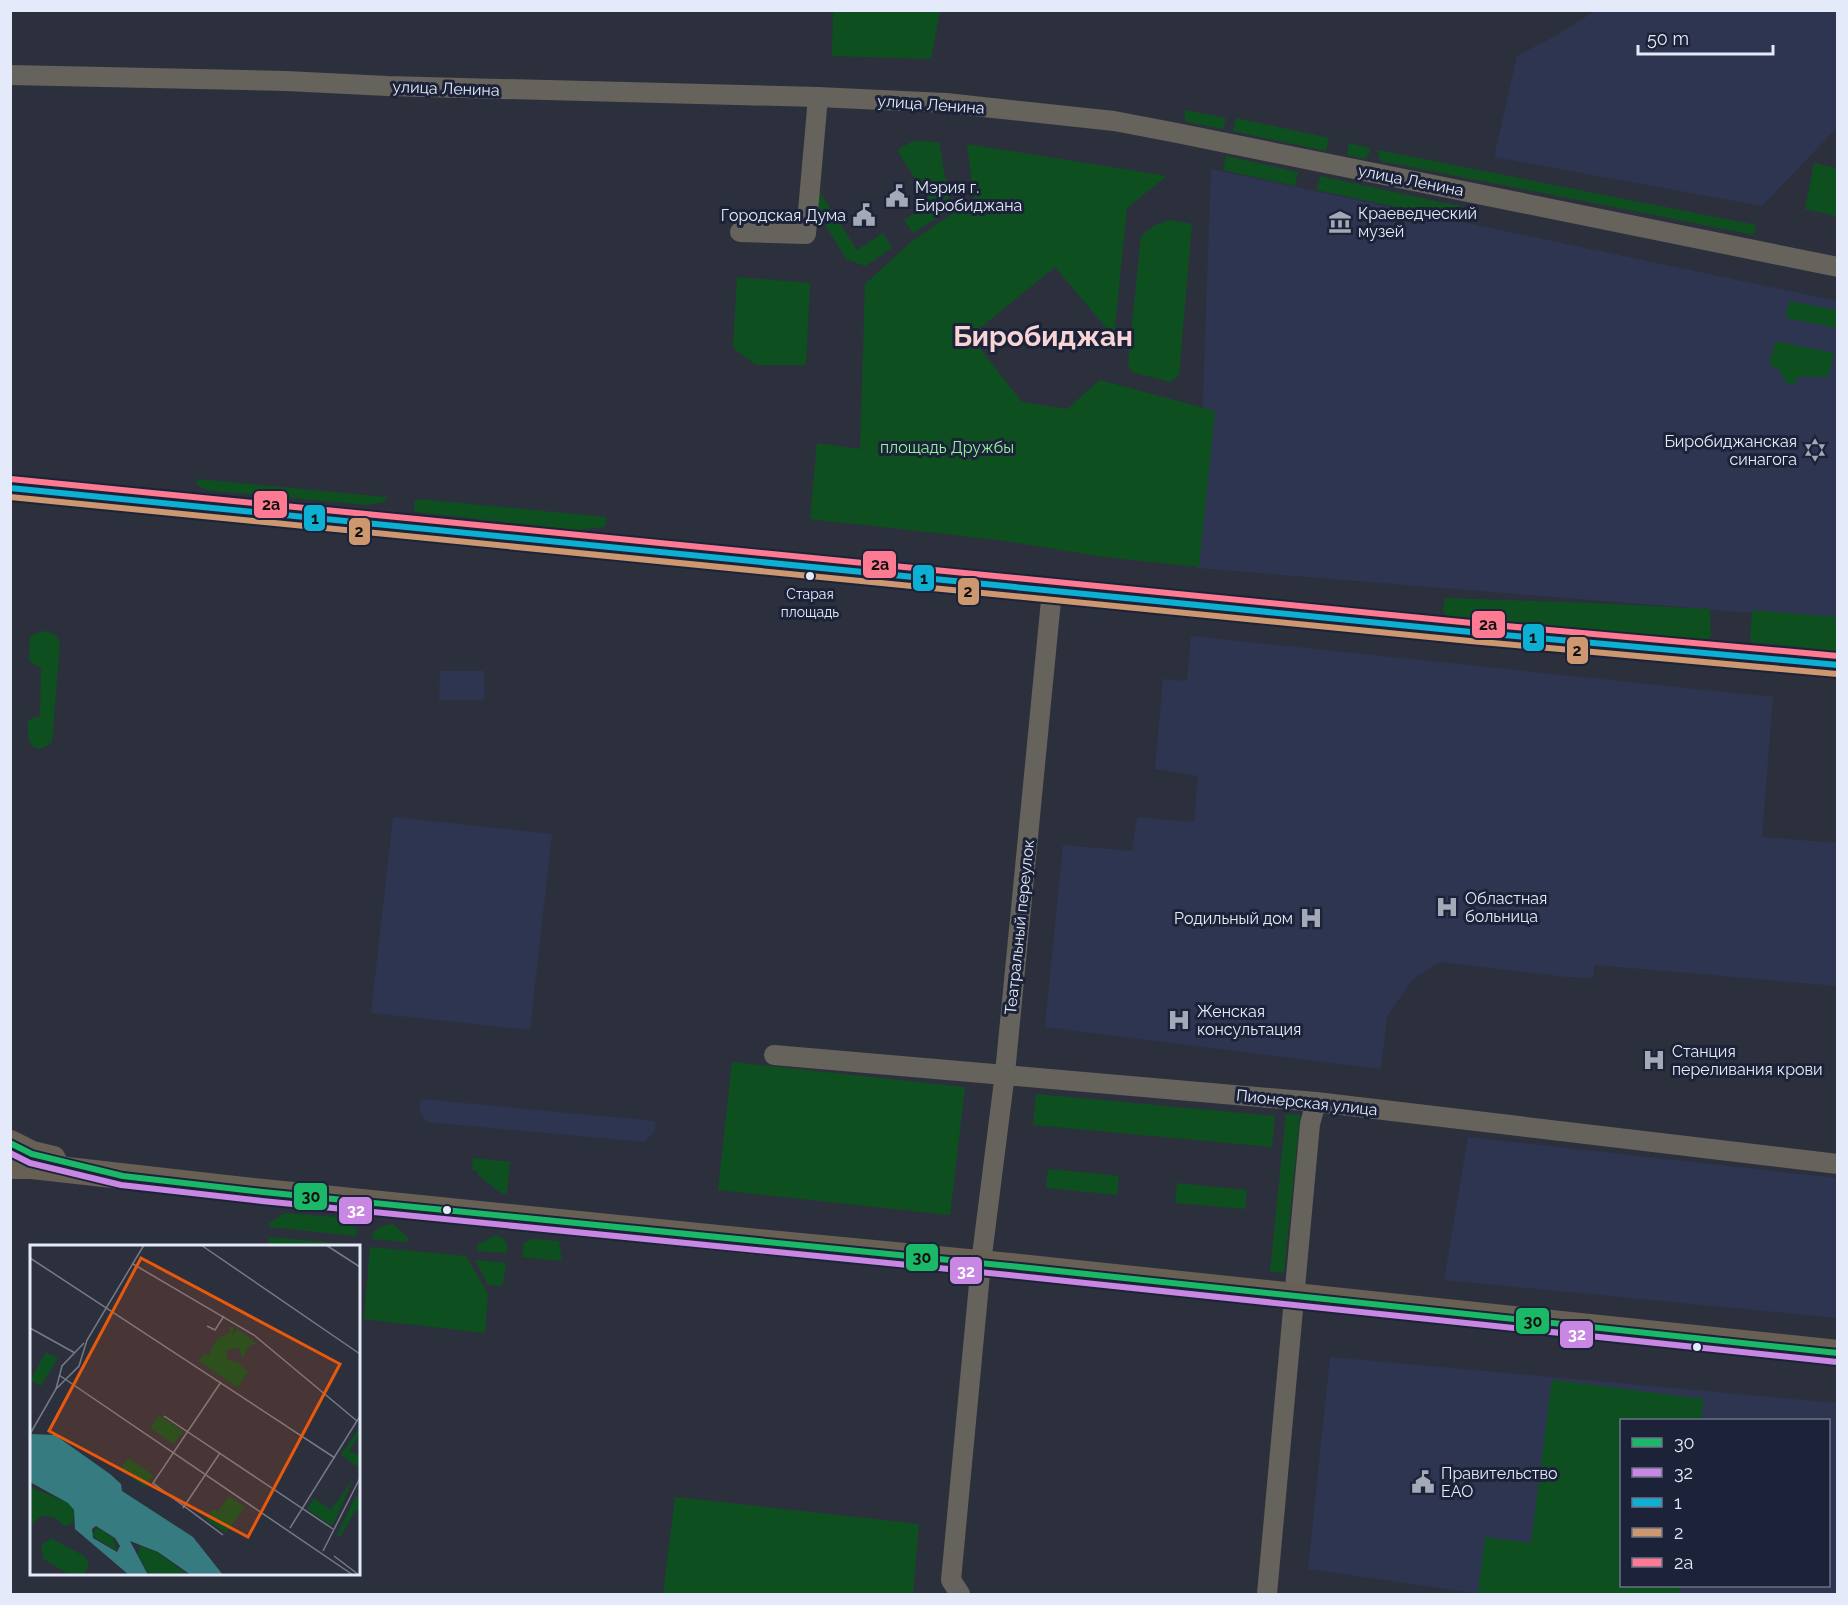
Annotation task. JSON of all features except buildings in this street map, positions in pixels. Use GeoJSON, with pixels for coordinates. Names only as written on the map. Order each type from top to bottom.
{"type":"FeatureCollection","features":[{"type":"Feature","properties":{"kind":"main road"},"geometry":{"type":"LineString","coordinates":[[10,488],[1471,632],[1838,665]]}},
{"type":"Feature","properties":{"kind":"main road"},"geometry":{"type":"LineString","coordinates":[[10,1143],[32,1154],[123,1176]]}},
{"type":"Feature","properties":{"kind":"main road"},"geometry":{"type":"LineString","coordinates":[[18,1167],[981,1263],[1838,1353]]}},
{"type":"Feature","properties":{"kind":"street","name":"улица Ленина"},"geometry":{"type":"LineString","coordinates":[[10,75],[286,81],[946,103],[1114,121],[1838,267]]}},
{"type":"Feature","properties":{"kind":"street"},"geometry":{"type":"LineString","coordinates":[[740,232],[806,234],[818,97]]}},
{"type":"Feature","properties":{"kind":"street","name":"Театральный переулок"},"geometry":{"type":"LineString","coordinates":[[960,1594],[951,1580],[981,1263],[1005,1073],[1052,590]]}},
{"type":"Feature","properties":{"kind":"street","name":"Пионерская улица"},"geometry":{"type":"LineString","coordinates":[[774,1054],[1316,1102],[1838,1164]]}},
{"type":"Feature","properties":{"kind":"street"},"geometry":{"type":"LineString","coordinates":[[1267,1594],[1310,1124],[1316,1102]]}},
{"type":"Feature","properties":{"kind":"shaded area"},"geometry":{"type":"Polygon","coordinates":[[[1595,11],[1837,11],[1837,128],[1762,206],[1494,157],[1517,56],[1595,11]]]}},
{"type":"Feature","properties":{"kind":"shaded area"},"geometry":{"type":"Polygon","coordinates":[[[1211,169],[1837,301],[1837,620],[1197,568],[1211,169]]]}},
{"type":"Feature","properties":{"kind":"shaded area","name":"Областная больница"},"geometry":{"type":"Polygon","coordinates":[[[1191,636],[1773,697],[1762,837],[1837,843],[1837,986],[1595,965],[1593,978],[1567,977],[1440,962],[1413,979],[1387,1016],[1381,1069],[1045,1027],[1063,845],[1132,851],[1137,817],[1194,822],[1198,776],[1155,769],[1163,679],[1187,681],[1191,636]]]}},
{"type":"Feature","properties":{"kind":"shaded area"},"geometry":{"type":"Polygon","coordinates":[[[440,671],[484,671],[484,700],[439,700],[440,671]]]}},
{"type":"Feature","properties":{"kind":"shaded area"},"geometry":{"type":"Polygon","coordinates":[[[393,817],[552,834],[530,1030],[371,1013],[393,817]]]}},
{"type":"Feature","properties":{"kind":"shaded area"},"geometry":{"type":"Polygon","coordinates":[[[421,1099],[656,1121],[655,1131],[644,1142],[427,1122],[419,1110],[421,1099]]]}},
{"type":"Feature","properties":{"kind":"shaded area"},"geometry":{"type":"Polygon","coordinates":[[[1468,1137],[1837,1178],[1837,1318],[1444,1280],[1468,1137]]]}},
{"type":"Feature","properties":{"kind":"shaded area"},"geometry":{"type":"Polygon","coordinates":[[[1330,1357],[1837,1403],[1837,1594],[1481,1594],[1308,1569],[1330,1357]]]}},
{"type":"Feature","properties":{"kind":"green space"},"geometry":{"type":"Polygon","coordinates":[[[833,11],[940,11],[931,59],[832,56],[833,11]]]}},
{"type":"Feature","properties":{"kind":"green space"},"geometry":{"type":"Polygon","coordinates":[[[1186,110],[1226,118],[1223,129],[1187,122],[1184,118],[1186,110]]]}},
{"type":"Feature","properties":{"kind":"green space"},"geometry":{"type":"Polygon","coordinates":[[[1236,118],[1329,138],[1326,151],[1233,131],[1236,118]]]}},
{"type":"Feature","properties":{"kind":"green space"},"geometry":{"type":"Polygon","coordinates":[[[913,141],[939,142],[951,209],[913,233],[904,220],[931,203],[897,150],[913,141]]]}},
{"type":"Feature","properties":{"kind":"green space"},"geometry":{"type":"Polygon","coordinates":[[[1349,143],[1370,148],[1369,154],[1364,159],[1347,155],[1349,143]]]}},
{"type":"Feature","properties":{"kind":"green space","name":"площадь Дружбы"},"geometry":{"type":"Polygon","coordinates":[[[967,144],[1167,176],[1127,208],[1114,337],[1055,267],[970,336],[1022,402],[1067,409],[1100,380],[1215,411],[1199,567],[1104,557],[999,540],[810,519],[817,443],[860,449],[865,284],[911,242],[974,199],[967,144]]]}},
{"type":"Feature","properties":{"kind":"green space"},"geometry":{"type":"Polygon","coordinates":[[[1378,150],[1756,225],[1754,235],[1381,161],[1378,150]]]}},
{"type":"Feature","properties":{"kind":"green space"},"geometry":{"type":"Polygon","coordinates":[[[1226,156],[1298,172],[1295,186],[1223,170],[1226,156]]]}},
{"type":"Feature","properties":{"kind":"green space"},"geometry":{"type":"Polygon","coordinates":[[[1814,163],[1837,168],[1837,216],[1805,209],[1814,163]]]}},
{"type":"Feature","properties":{"kind":"green space"},"geometry":{"type":"Polygon","coordinates":[[[1320,176],[1464,207],[1461,221],[1317,190],[1320,176]]]}},
{"type":"Feature","properties":{"kind":"green space"},"geometry":{"type":"Polygon","coordinates":[[[817,188],[857,250],[883,233],[892,248],[865,266],[846,259],[814,206],[817,188]]]}},
{"type":"Feature","properties":{"kind":"green space"},"geometry":{"type":"Polygon","coordinates":[[[1170,220],[1192,224],[1179,375],[1170,382],[1132,372],[1128,364],[1141,236],[1155,225],[1170,220]]]}},
{"type":"Feature","properties":{"kind":"green space"},"geometry":{"type":"Polygon","coordinates":[[[737,277],[810,283],[806,365],[756,365],[733,348],[737,277]]]}},
{"type":"Feature","properties":{"kind":"green space"},"geometry":{"type":"Polygon","coordinates":[[[1789,301],[1837,310],[1837,328],[1786,318],[1789,301]]]}},
{"type":"Feature","properties":{"kind":"green space"},"geometry":{"type":"Polygon","coordinates":[[[1776,341],[1834,353],[1828,377],[1798,377],[1793,386],[1787,383],[1779,370],[1769,364],[1776,341]]]}},
{"type":"Feature","properties":{"kind":"green space"},"geometry":{"type":"Polygon","coordinates":[[[197,479],[387,497],[384,502],[367,505],[206,490],[196,484],[197,479]]]}},
{"type":"Feature","properties":{"kind":"green space"},"geometry":{"type":"Polygon","coordinates":[[[418,499],[607,517],[605,527],[577,530],[415,512],[414,502],[418,499]]]}},
{"type":"Feature","properties":{"kind":"green space"},"geometry":{"type":"Polygon","coordinates":[[[1445,598],[1710,609],[1711,637],[1704,641],[1447,617],[1443,612],[1445,598]]]}},
{"type":"Feature","properties":{"kind":"green space"},"geometry":{"type":"Polygon","coordinates":[[[1752,610],[1837,617],[1837,651],[1750,642],[1752,610]]]}},
{"type":"Feature","properties":{"kind":"green space"},"geometry":{"type":"Polygon","coordinates":[[[42,631],[53,634],[60,643],[52,742],[38,749],[31,744],[29,739],[28,720],[40,716],[41,668],[29,661],[30,637],[42,631]]]}},
{"type":"Feature","properties":{"kind":"green space"},"geometry":{"type":"Polygon","coordinates":[[[732,1062],[965,1087],[950,1215],[718,1190],[732,1062]]]}},
{"type":"Feature","properties":{"kind":"green space"},"geometry":{"type":"Polygon","coordinates":[[[1036,1094],[1275,1116],[1272,1147],[1033,1125],[1036,1094]]]}},
{"type":"Feature","properties":{"kind":"green space"},"geometry":{"type":"Polygon","coordinates":[[[1286,1114],[1300,1115],[1284,1273],[1270,1272],[1286,1114]]]}},
{"type":"Feature","properties":{"kind":"green space"},"geometry":{"type":"Polygon","coordinates":[[[473,1158],[510,1162],[507,1194],[501,1193],[478,1175],[478,1171],[472,1170],[473,1158]]]}},
{"type":"Feature","properties":{"kind":"green space"},"geometry":{"type":"Polygon","coordinates":[[[1048,1169],[1119,1176],[1117,1195],[1046,1188],[1048,1169]]]}},
{"type":"Feature","properties":{"kind":"green space"},"geometry":{"type":"Polygon","coordinates":[[[1177,1183],[1247,1190],[1245,1209],[1175,1203],[1177,1183]]]}},
{"type":"Feature","properties":{"kind":"green space"},"geometry":{"type":"Polygon","coordinates":[[[285,1213],[337,1217],[346,1220],[357,1230],[356,1236],[269,1227],[269,1223],[285,1213]]]}},
{"type":"Feature","properties":{"kind":"green space"},"geometry":{"type":"Polygon","coordinates":[[[393,1224],[408,1238],[408,1242],[372,1239],[377,1229],[393,1224]]]}},
{"type":"Feature","properties":{"kind":"green space"},"geometry":{"type":"Polygon","coordinates":[[[496,1235],[506,1242],[507,1253],[477,1251],[477,1245],[496,1235]]]}},
{"type":"Feature","properties":{"kind":"green space"},"geometry":{"type":"Polygon","coordinates":[[[269,1237],[357,1245],[268,1245],[269,1237]]]}},
{"type":"Feature","properties":{"kind":"green space"},"geometry":{"type":"Polygon","coordinates":[[[531,1239],[559,1241],[562,1261],[522,1257],[524,1243],[531,1239]]]}},
{"type":"Feature","properties":{"kind":"green space"},"geometry":{"type":"Polygon","coordinates":[[[370,1247],[466,1256],[488,1294],[485,1333],[364,1319],[370,1247]]]}},
{"type":"Feature","properties":{"kind":"green space"},"geometry":{"type":"Polygon","coordinates":[[[475,1260],[506,1263],[501,1286],[488,1285],[475,1260]]]}},
{"type":"Feature","properties":{"kind":"green space"},"geometry":{"type":"Polygon","coordinates":[[[1552,1380],[1704,1399],[1701,1419],[1620,1419],[1620,1587],[1680,1587],[1679,1594],[1478,1594],[1485,1537],[1531,1543],[1552,1380]]]}},
{"type":"Feature","properties":{"kind":"green space"},"geometry":{"type":"Polygon","coordinates":[[[675,1497],[919,1524],[913,1594],[663,1594],[675,1497]]]}},
{"type":"Feature","properties":{"kind":"transit line","name":"2а"},"geometry":{"type":"LineString","coordinates":[[11,479],[1472,623],[1838,656]]}},
{"type":"Feature","properties":{"kind":"transit line","name":"1"},"geometry":{"type":"LineString","coordinates":[[10,488],[1471,632],[1838,665]]}},
{"type":"Feature","properties":{"kind":"transit line","name":"2"},"geometry":{"type":"LineString","coordinates":[[10,497],[1470,641],[1837,674]]}},
{"type":"Feature","properties":{"kind":"transit line","name":"30"},"geometry":{"type":"LineString","coordinates":[[10,1143],[32,1154],[123,1176],[1838,1353]]}},
{"type":"Feature","properties":{"kind":"transit line","name":"32"},"geometry":{"type":"LineString","coordinates":[[10,1153],[30,1163],[121,1185],[1837,1362]]}},
{"type":"Feature","properties":{"kind":"place","name":"Мэрия г. Биробиджана"},"geometry":{"type":"Point","coordinates":[897,196]}},
{"type":"Feature","properties":{"kind":"place","name":"Городская Дума"},"geometry":{"type":"Point","coordinates":[864,215]}},
{"type":"Feature","properties":{"kind":"place","name":"Краеведческий музей"},"geometry":{"type":"Point","coordinates":[1340,222]}},
{"type":"Feature","properties":{"kind":"place","name":"Биробиджанская синагога"},"geometry":{"type":"Point","coordinates":[1815,450]}},
{"type":"Feature","properties":{"kind":"place","name":"Старая площадь"},"geometry":{"type":"Point","coordinates":[810,576]}},
{"type":"Feature","properties":{"kind":"place","name":"Областная больница"},"geometry":{"type":"Point","coordinates":[1447,907]}},
{"type":"Feature","properties":{"kind":"place","name":"Родильный дом"},"geometry":{"type":"Point","coordinates":[1311,918]}},
{"type":"Feature","properties":{"kind":"place","name":"Женская консультация"},"geometry":{"type":"Point","coordinates":[1179,1020]}},
{"type":"Feature","properties":{"kind":"place","name":"Станция переливания крови"},"geometry":{"type":"Point","coordinates":[1654,1060]}},
{"type":"Feature","properties":{"kind":"place","name":"Правительство ЕАО"},"geometry":{"type":"Point","coordinates":[1423,1482]}},
{"type":"Feature","properties":{"kind":"district","name":"Биробиджан"},"geometry":{"type":"Point","coordinates":[1043,336]}}]}
